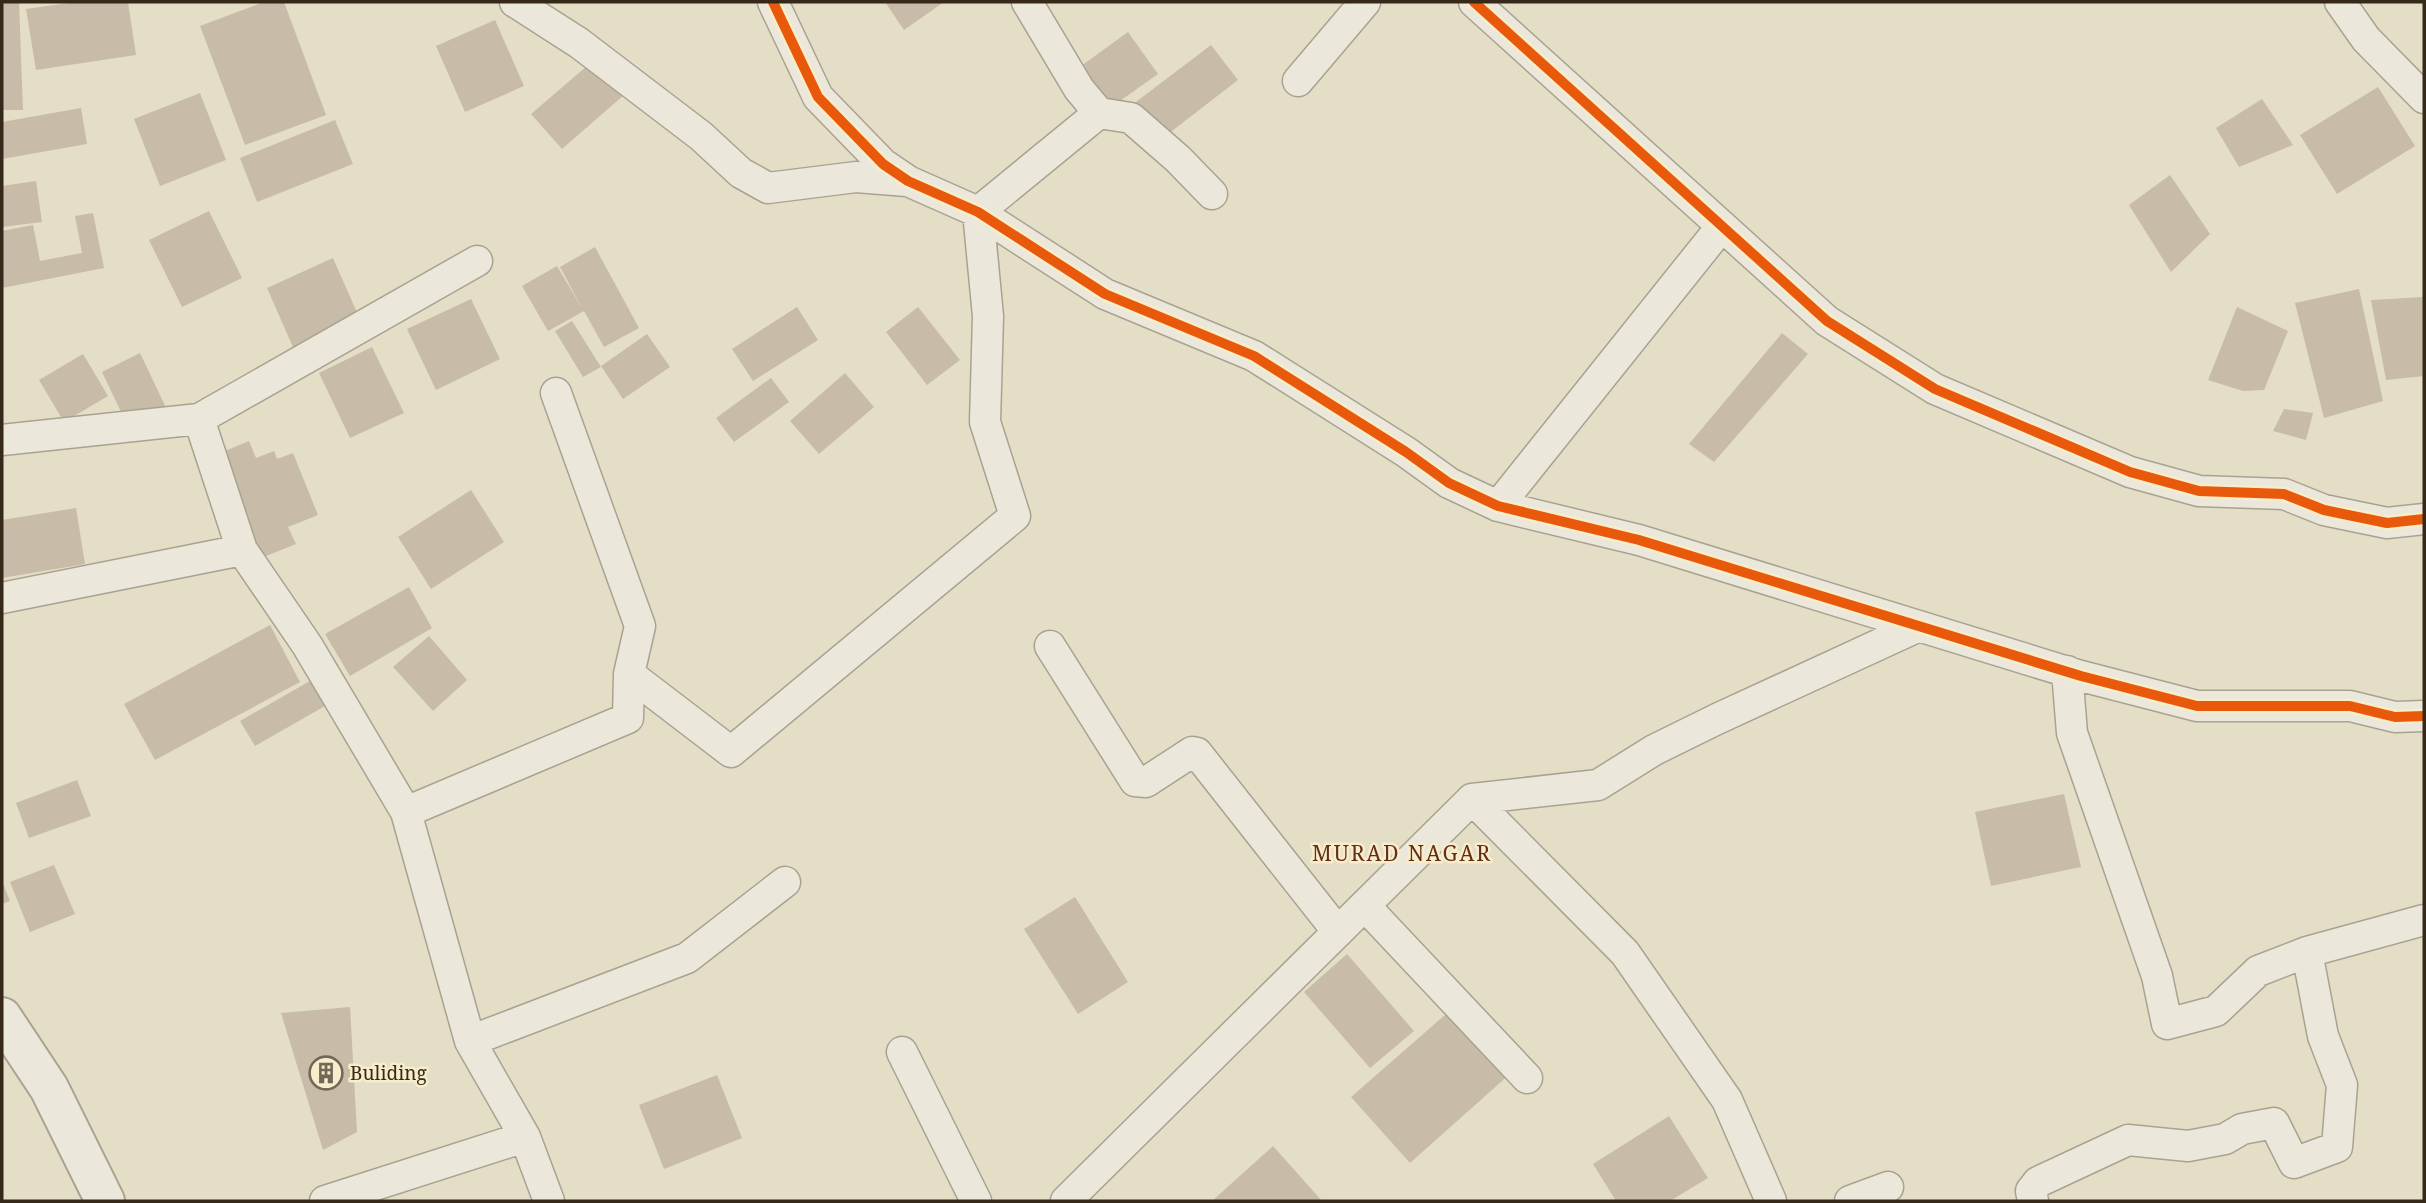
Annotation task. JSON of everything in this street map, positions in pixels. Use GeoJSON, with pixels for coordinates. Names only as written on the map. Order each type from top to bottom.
{"type":"FeatureCollection","features":[{"type":"Feature","properties":{"kind":"street"},"geometry":{"type":"LineString","coordinates":[[515,2],[579,43],[701,135],[741,173],[768,188],[856,177],[908,181]]}},
{"type":"Feature","properties":{"kind":"street"},"geometry":{"type":"LineString","coordinates":[[773,2],[818,97],[883,164],[908,181],[978,212],[1105,294],[1254,356],[1406,452],[1449,483],[1498,506],[1639,540],[2067,671],[2197,706],[2350,706],[2395,717],[2424,716]]}},
{"type":"Feature","properties":{"kind":"street"},"geometry":{"type":"LineString","coordinates":[[1027,2],[1079,89],[1100,113],[1131,118],[1184,164],[1212,194]]}},
{"type":"Feature","properties":{"kind":"street"},"geometry":{"type":"LineString","coordinates":[[1298,81],[1365,2]]}},
{"type":"Feature","properties":{"kind":"street"},"geometry":{"type":"LineString","coordinates":[[1474,2],[1827,321],[1935,389],[2130,472],[2199,491],[2284,494],[2324,509],[2387,523],[2424,519]]}},
{"type":"Feature","properties":{"kind":"street"},"geometry":{"type":"LineString","coordinates":[[2340,2],[2366,39],[2424,98]]}},
{"type":"Feature","properties":{"kind":"street"},"geometry":{"type":"LineString","coordinates":[[978,212],[1100,113]]}},
{"type":"Feature","properties":{"kind":"street"},"geometry":{"type":"LineString","coordinates":[[629,674],[731,752],[1014,516],[985,422],[988,316],[978,212]]}},
{"type":"Feature","properties":{"kind":"street"},"geometry":{"type":"LineString","coordinates":[[1498,506],[1722,226]]}},
{"type":"Feature","properties":{"kind":"street"},"geometry":{"type":"LineString","coordinates":[[2,440],[199,419],[477,261]]}},
{"type":"Feature","properties":{"kind":"street"},"geometry":{"type":"LineString","coordinates":[[406,812],[628,718],[629,674],[640,626],[556,393]]}},
{"type":"Feature","properties":{"kind":"street"},"geometry":{"type":"LineString","coordinates":[[199,419],[242,550],[307,645],[406,812],[470,1041],[525,1137],[550,1201]]}},
{"type":"Feature","properties":{"kind":"street"},"geometry":{"type":"LineString","coordinates":[[2,598],[242,550]]}},
{"type":"Feature","properties":{"kind":"street"},"geometry":{"type":"LineString","coordinates":[[1066,1201],[1472,799],[1598,785],[1654,750],[1919,626]]}},
{"type":"Feature","properties":{"kind":"street"},"geometry":{"type":"LineString","coordinates":[[1050,646],[1135,781],[1146,782],[1192,752],[1198,753],[1338,932]]}},
{"type":"Feature","properties":{"kind":"street"},"geometry":{"type":"LineString","coordinates":[[2067,671],[2072,733],[2096,809],[2123,872],[2137,924],[2157,976],[2168,1024],[2216,1011],[2258,971],[2307,952],[2424,920]]}},
{"type":"Feature","properties":{"kind":"street"},"geometry":{"type":"LineString","coordinates":[[1472,799],[1625,953],[1727,1100],[1772,1201]]}},
{"type":"Feature","properties":{"kind":"street"},"geometry":{"type":"LineString","coordinates":[[470,1041],[687,958],[785,881]]}},
{"type":"Feature","properties":{"kind":"street"},"geometry":{"type":"LineString","coordinates":[[1365,906],[1527,1078]]}},
{"type":"Feature","properties":{"kind":"street"},"geometry":{"type":"LineString","coordinates":[[2033,1201],[2031,1191],[2038,1182],[2128,1140],[2188,1146],[2225,1139],[2242,1129],[2274,1123],[2294,1163],[2337,1147],[2342,1085],[2323,1037],[2307,952]]}},
{"type":"Feature","properties":{"kind":"street"},"geometry":{"type":"LineString","coordinates":[[2,1017],[49,1088],[105,1201]]}},
{"type":"Feature","properties":{"kind":"street"},"geometry":{"type":"LineString","coordinates":[[902,1052],[976,1201]]}},
{"type":"Feature","properties":{"kind":"street"},"geometry":{"type":"LineString","coordinates":[[325,1201],[525,1137]]}},
{"type":"Feature","properties":{"kind":"street"},"geometry":{"type":"LineString","coordinates":[[1850,1201],[1888,1187]]}},
{"type":"Feature","properties":{"kind":"building"},"geometry":{"type":"Polygon","coordinates":[[[2,2],[19,2],[23,110],[2,110],[2,2]]]}},
{"type":"Feature","properties":{"kind":"building"},"geometry":{"type":"Polygon","coordinates":[[[76,2],[128,2],[136,55],[36,70],[26,9],[76,2]]]}},
{"type":"Feature","properties":{"kind":"building"},"geometry":{"type":"Polygon","coordinates":[[[264,2],[284,2],[326,115],[245,145],[200,26],[264,2]]]}},
{"type":"Feature","properties":{"kind":"building"},"geometry":{"type":"Polygon","coordinates":[[[885,2],[944,2],[904,30],[885,2]]]}},
{"type":"Feature","properties":{"kind":"building"},"geometry":{"type":"Polygon","coordinates":[[[495,20],[524,86],[465,112],[436,46],[495,20]]]}},
{"type":"Feature","properties":{"kind":"building"},"geometry":{"type":"Polygon","coordinates":[[[1128,32],[1158,74],[1110,108],[1081,66],[1128,32]]]}},
{"type":"Feature","properties":{"kind":"building"},"geometry":{"type":"Polygon","coordinates":[[[1211,45],[1238,80],[1159,141],[1132,105],[1211,45]]]}},
{"type":"Feature","properties":{"kind":"building"},"geometry":{"type":"Polygon","coordinates":[[[594,60],[624,95],[562,149],[531,114],[594,60]]]}},
{"type":"Feature","properties":{"kind":"building"},"geometry":{"type":"Polygon","coordinates":[[[2378,87],[2415,146],[2337,194],[2300,135],[2378,87]]]}},
{"type":"Feature","properties":{"kind":"building"},"geometry":{"type":"Polygon","coordinates":[[[200,93],[226,160],[160,186],[134,119],[200,93]]]}},
{"type":"Feature","properties":{"kind":"building"},"geometry":{"type":"Polygon","coordinates":[[[2262,99],[2293,145],[2239,167],[2216,128],[2262,99]]]}},
{"type":"Feature","properties":{"kind":"building"},"geometry":{"type":"Polygon","coordinates":[[[81,108],[87,144],[2,159],[2,122],[81,108]]]}},
{"type":"Feature","properties":{"kind":"building"},"geometry":{"type":"Polygon","coordinates":[[[335,120],[353,164],[257,202],[240,158],[335,120]]]}},
{"type":"Feature","properties":{"kind":"building"},"geometry":{"type":"Polygon","coordinates":[[[2170,175],[2210,234],[2171,272],[2129,205],[2170,175]]]}},
{"type":"Feature","properties":{"kind":"building"},"geometry":{"type":"Polygon","coordinates":[[[36,181],[42,222],[2,227],[2,186],[36,181]]]}},
{"type":"Feature","properties":{"kind":"building"},"geometry":{"type":"Polygon","coordinates":[[[209,211],[242,278],[182,307],[149,240],[209,211]]]}},
{"type":"Feature","properties":{"kind":"building"},"geometry":{"type":"Polygon","coordinates":[[[93,213],[104,268],[2,288],[2,231],[33,225],[40,261],[82,253],[75,216],[93,213]]]}},
{"type":"Feature","properties":{"kind":"building"},"geometry":{"type":"Polygon","coordinates":[[[595,247],[639,328],[604,347],[584,311],[548,331],[522,286],[557,266],[582,308],[560,267],[595,247]]]}},
{"type":"Feature","properties":{"kind":"building"},"geometry":{"type":"Polygon","coordinates":[[[333,258],[362,324],[296,354],[267,288],[333,258]]]}},
{"type":"Feature","properties":{"kind":"building"},"geometry":{"type":"Polygon","coordinates":[[[2359,289],[2383,401],[2324,418],[2295,303],[2359,289]]]}},
{"type":"Feature","properties":{"kind":"building"},"geometry":{"type":"Polygon","coordinates":[[[2424,297],[2424,376],[2386,380],[2371,300],[2424,297]]]}},
{"type":"Feature","properties":{"kind":"building"},"geometry":{"type":"Polygon","coordinates":[[[471,299],[500,359],[436,390],[407,329],[471,299]]]}},
{"type":"Feature","properties":{"kind":"building"},"geometry":{"type":"Polygon","coordinates":[[[797,307],[818,340],[753,381],[732,349],[797,307]]]}},
{"type":"Feature","properties":{"kind":"building"},"geometry":{"type":"Polygon","coordinates":[[[918,307],[960,360],[927,385],[886,332],[918,307]]]}},
{"type":"Feature","properties":{"kind":"building"},"geometry":{"type":"Polygon","coordinates":[[[2237,307],[2288,331],[2264,390],[2243,391],[2208,380],[2237,307]]]}},
{"type":"Feature","properties":{"kind":"building"},"geometry":{"type":"Polygon","coordinates":[[[572,321],[601,367],[583,377],[555,331],[572,321]]]}},
{"type":"Feature","properties":{"kind":"building"},"geometry":{"type":"Polygon","coordinates":[[[1782,333],[1808,354],[1714,462],[1689,444],[1782,333]]]}},
{"type":"Feature","properties":{"kind":"building"},"geometry":{"type":"Polygon","coordinates":[[[647,334],[670,367],[623,399],[601,366],[647,334]]]}},
{"type":"Feature","properties":{"kind":"building"},"geometry":{"type":"Polygon","coordinates":[[[372,347],[404,413],[350,438],[319,373],[372,347]]]}},
{"type":"Feature","properties":{"kind":"building"},"geometry":{"type":"Polygon","coordinates":[[[140,353],[169,414],[124,418],[102,372],[140,353]]]}},
{"type":"Feature","properties":{"kind":"building"},"geometry":{"type":"Polygon","coordinates":[[[83,354],[108,396],[64,422],[39,380],[83,354]]]}},
{"type":"Feature","properties":{"kind":"building"},"geometry":{"type":"Polygon","coordinates":[[[845,373],[874,407],[819,454],[790,421],[845,373]]]}},
{"type":"Feature","properties":{"kind":"building"},"geometry":{"type":"Polygon","coordinates":[[[771,378],[789,402],[734,442],[716,418],[771,378]]]}},
{"type":"Feature","properties":{"kind":"building"},"geometry":{"type":"Polygon","coordinates":[[[2284,409],[2313,413],[2306,440],[2273,431],[2284,409]]]}},
{"type":"Feature","properties":{"kind":"building"},"geometry":{"type":"Polygon","coordinates":[[[249,441],[256,458],[274,451],[277,459],[293,453],[318,515],[288,527],[296,544],[256,560],[213,456],[249,441]]]}},
{"type":"Feature","properties":{"kind":"building"},"geometry":{"type":"Polygon","coordinates":[[[471,490],[504,542],[431,589],[398,537],[471,490]]]}},
{"type":"Feature","properties":{"kind":"building"},"geometry":{"type":"Polygon","coordinates":[[[76,508],[85,564],[2,578],[2,520],[76,508]]]}},
{"type":"Feature","properties":{"kind":"building"},"geometry":{"type":"Polygon","coordinates":[[[409,587],[432,628],[350,676],[325,634],[409,587]]]}},
{"type":"Feature","properties":{"kind":"building"},"geometry":{"type":"Polygon","coordinates":[[[270,625],[300,682],[155,760],[124,704],[270,625]]]}},
{"type":"Feature","properties":{"kind":"building"},"geometry":{"type":"Polygon","coordinates":[[[429,636],[467,680],[433,711],[393,667],[429,636]]]}},
{"type":"Feature","properties":{"kind":"building"},"geometry":{"type":"Polygon","coordinates":[[[317,677],[332,702],[255,746],[240,721],[317,677]]]}},
{"type":"Feature","properties":{"kind":"building"},"geometry":{"type":"Polygon","coordinates":[[[77,780],[91,816],[29,838],[16,803],[77,780]]]}},
{"type":"Feature","properties":{"kind":"building"},"geometry":{"type":"Polygon","coordinates":[[[2064,794],[2081,867],[1991,886],[1975,812],[2064,794]]]}},
{"type":"Feature","properties":{"kind":"building"},"geometry":{"type":"Polygon","coordinates":[[[54,865],[75,914],[30,932],[10,882],[54,865]]]}},
{"type":"Feature","properties":{"kind":"building"},"geometry":{"type":"Polygon","coordinates":[[[2,881],[10,901],[2,904],[2,881]]]}},
{"type":"Feature","properties":{"kind":"building"},"geometry":{"type":"Polygon","coordinates":[[[1075,897],[1128,982],[1078,1014],[1024,929],[1075,897]]]}},
{"type":"Feature","properties":{"kind":"building"},"geometry":{"type":"Polygon","coordinates":[[[1347,954],[1414,1031],[1370,1068],[1304,992],[1347,954]]]}},
{"type":"Feature","properties":{"kind":"building","name":"Buliding"},"geometry":{"type":"Polygon","coordinates":[[[350,1007],[357,1132],[323,1150],[281,1013],[350,1007]]]}},
{"type":"Feature","properties":{"kind":"building"},"geometry":{"type":"Polygon","coordinates":[[[1453,1008],[1511,1073],[1410,1163],[1351,1097],[1453,1008]]]}},
{"type":"Feature","properties":{"kind":"building"},"geometry":{"type":"Polygon","coordinates":[[[717,1075],[742,1138],[664,1169],[639,1105],[717,1075]]]}},
{"type":"Feature","properties":{"kind":"building"},"geometry":{"type":"Polygon","coordinates":[[[1669,1116],[1708,1178],[1670,1201],[1616,1201],[1593,1164],[1669,1116]]]}},
{"type":"Feature","properties":{"kind":"building"},"geometry":{"type":"Polygon","coordinates":[[[1273,1146],[1322,1201],[1212,1201],[1273,1146]]]}},
{"type":"Feature","properties":{"kind":"cycle path"},"geometry":{"type":"LineString","coordinates":[[773,2],[818,97],[883,164],[908,181],[978,212],[1105,294],[1254,356],[1406,452],[1449,483],[1498,506],[1639,540],[2081,676],[2197,706],[2350,706],[2395,717],[2424,716]]}},
{"type":"Feature","properties":{"kind":"cycle path"},"geometry":{"type":"LineString","coordinates":[[1474,2],[1827,321],[1935,389],[2130,472],[2199,491],[2284,494],[2324,510],[2387,523],[2424,519]]}},
{"type":"Feature","properties":{"kind":"place","name":"Buliding"},"geometry":{"type":"Point","coordinates":[326,1073]}},
{"type":"Feature","properties":{"kind":"district","name":"MURAD NAGAR"},"geometry":{"type":"Point","coordinates":[1402,854]}}]}
